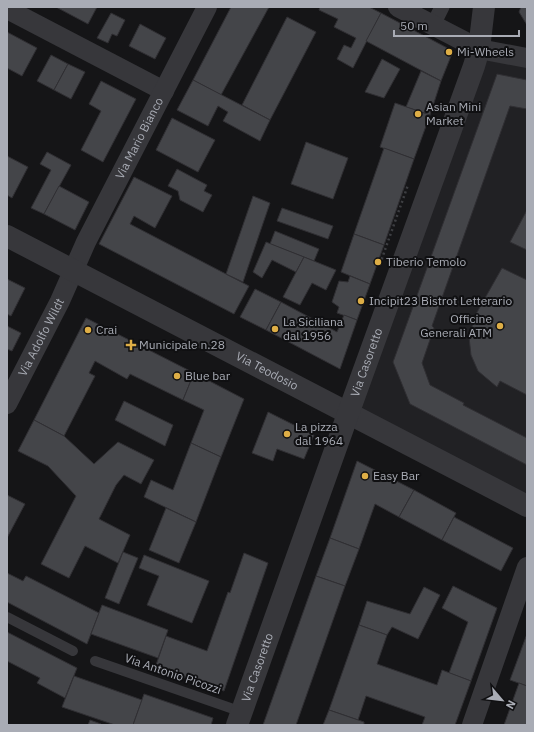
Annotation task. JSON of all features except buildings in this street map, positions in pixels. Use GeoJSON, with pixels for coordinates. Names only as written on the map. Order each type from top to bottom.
{"type":"FeatureCollection","features":[{"type":"Feature","properties":{"kind":"street","name":"Via Mario Bianco"},"geometry":{"type":"LineString","coordinates":[[74,270],[86,242],[207,7]]}},
{"type":"Feature","properties":{"kind":"street"},"geometry":{"type":"LineString","coordinates":[[398,7],[479,49],[527,58]]}},
{"type":"Feature","properties":{"kind":"street"},"geometry":{"type":"LineString","coordinates":[[433,25],[442,7]]}},
{"type":"Feature","properties":{"kind":"street","name":"Via Casoretto"},"geometry":{"type":"LineString","coordinates":[[240,718],[479,49],[484,7]]}},
{"type":"Feature","properties":{"kind":"street"},"geometry":{"type":"LineString","coordinates":[[7,9],[164,91]]}},
{"type":"Feature","properties":{"kind":"street","name":"Via Teodosio"},"geometry":{"type":"LineString","coordinates":[[7,236],[527,506]]}},
{"type":"Feature","properties":{"kind":"street","name":"Via Adolfo Wildt"},"geometry":{"type":"LineString","coordinates":[[7,404],[60,301],[74,270]]}},
{"type":"Feature","properties":{"kind":"street"},"geometry":{"type":"LineString","coordinates":[[472,725],[527,567]]}},
{"type":"Feature","properties":{"kind":"lane"},"geometry":{"type":"LineString","coordinates":[[7,618],[73,651]]}},
{"type":"Feature","properties":{"kind":"lane","name":"Via Antonio Picozzi"},"geometry":{"type":"LineString","coordinates":[[95,661],[240,718]]}},
{"type":"Feature","properties":{"kind":"path"},"geometry":{"type":"LineString","coordinates":[[380,264],[408,185]]}},
{"type":"Feature","properties":{"kind":"shaded area"},"geometry":{"type":"Polygon","coordinates":[[[481,52],[527,61],[527,505],[350,413],[481,52]]]}},
{"type":"Feature","properties":{"kind":"place","name":"Mi-Wheels"},"geometry":{"type":"Point","coordinates":[449,52]}},
{"type":"Feature","properties":{"kind":"place","name":"Asian Mini Market"},"geometry":{"type":"Point","coordinates":[418,114]}},
{"type":"Feature","properties":{"kind":"place","name":"Tiberio Temolo"},"geometry":{"type":"Point","coordinates":[378,262]}},
{"type":"Feature","properties":{"kind":"place","name":"Incipit23 Bistrot Letterario"},"geometry":{"type":"Point","coordinates":[361,301]}},
{"type":"Feature","properties":{"kind":"place","name":"Officine Generali ATM"},"geometry":{"type":"Point","coordinates":[500,326]}},
{"type":"Feature","properties":{"kind":"place","name":"La Siciliana dal 1956"},"geometry":{"type":"Point","coordinates":[275,329]}},
{"type":"Feature","properties":{"kind":"place","name":"Crai"},"geometry":{"type":"Point","coordinates":[88,330]}},
{"type":"Feature","properties":{"kind":"place","name":"Municipale n.28"},"geometry":{"type":"Point","coordinates":[131,345]}},
{"type":"Feature","properties":{"kind":"place","name":"Blue bar"},"geometry":{"type":"Point","coordinates":[177,376]}},
{"type":"Feature","properties":{"kind":"place","name":"La pizza dal 1964"},"geometry":{"type":"Point","coordinates":[287,434]}},
{"type":"Feature","properties":{"kind":"place","name":"Easy Bar"},"geometry":{"type":"Point","coordinates":[365,476]}}]}
